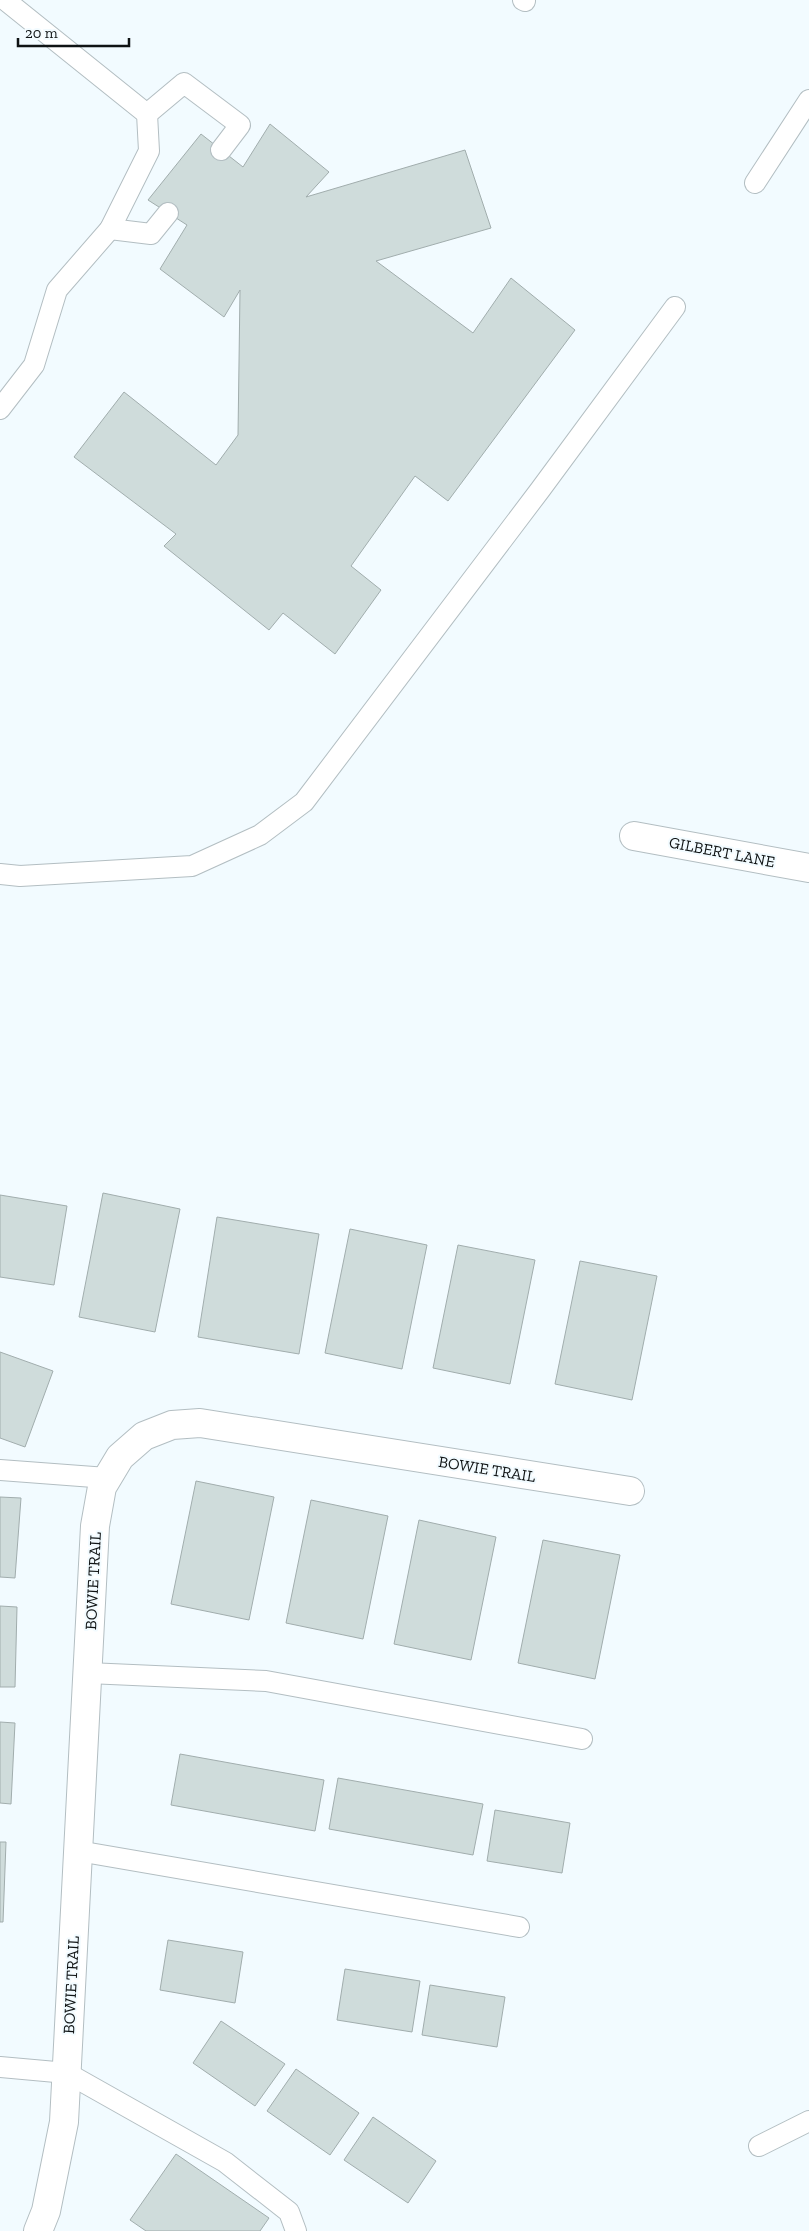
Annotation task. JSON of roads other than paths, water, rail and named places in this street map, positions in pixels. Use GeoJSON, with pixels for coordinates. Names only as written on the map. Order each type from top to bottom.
{"type":"FeatureCollection","features":[{"type":"Feature","properties":{"kind":"street","name":"GILBERT LANE"},"geometry":{"type":"LineString","coordinates":[[634,836],[809,868]]}},
{"type":"Feature","properties":{"kind":"street","name":"BOWIE TRAIL"},"geometry":{"type":"LineString","coordinates":[[38,2231],[46,2211],[64,2122],[95,1526],[102,1487],[120,1457],[144,1436],[172,1425],[200,1423],[630,1491]]}},
{"type":"Feature","properties":{"kind":"lane"},"geometry":{"type":"LineString","coordinates":[[0,409],[34,365],[57,290],[110,230],[149,151],[147,114],[5,0]]}},
{"type":"Feature","properties":{"kind":"lane"},"geometry":{"type":"LineString","coordinates":[[147,114],[184,83],[240,125],[221,150]]}},
{"type":"Feature","properties":{"kind":"lane"},"geometry":{"type":"LineString","coordinates":[[755,183],[809,100]]}},
{"type":"Feature","properties":{"kind":"lane"},"geometry":{"type":"LineString","coordinates":[[110,230],[151,234],[168,213]]}},
{"type":"Feature","properties":{"kind":"lane"},"geometry":{"type":"LineString","coordinates":[[0,874],[20,876],[192,866],[260,835],[304,802],[540,490],[675,307]]}},
{"type":"Feature","properties":{"kind":"lane"},"geometry":{"type":"LineString","coordinates":[[0,1470],[107,1478]]}},
{"type":"Feature","properties":{"kind":"lane"},"geometry":{"type":"LineString","coordinates":[[88,1673],[266,1681],[582,1739]]}},
{"type":"Feature","properties":{"kind":"lane"},"geometry":{"type":"LineString","coordinates":[[78,1851],[519,1927]]}},
{"type":"Feature","properties":{"kind":"lane"},"geometry":{"type":"LineString","coordinates":[[0,2067],[67,2073],[225,2162],[288,2212],[296,2231]]}},
{"type":"Feature","properties":{"kind":"lane"},"geometry":{"type":"LineString","coordinates":[[759,2146],[809,2121]]}}]}
